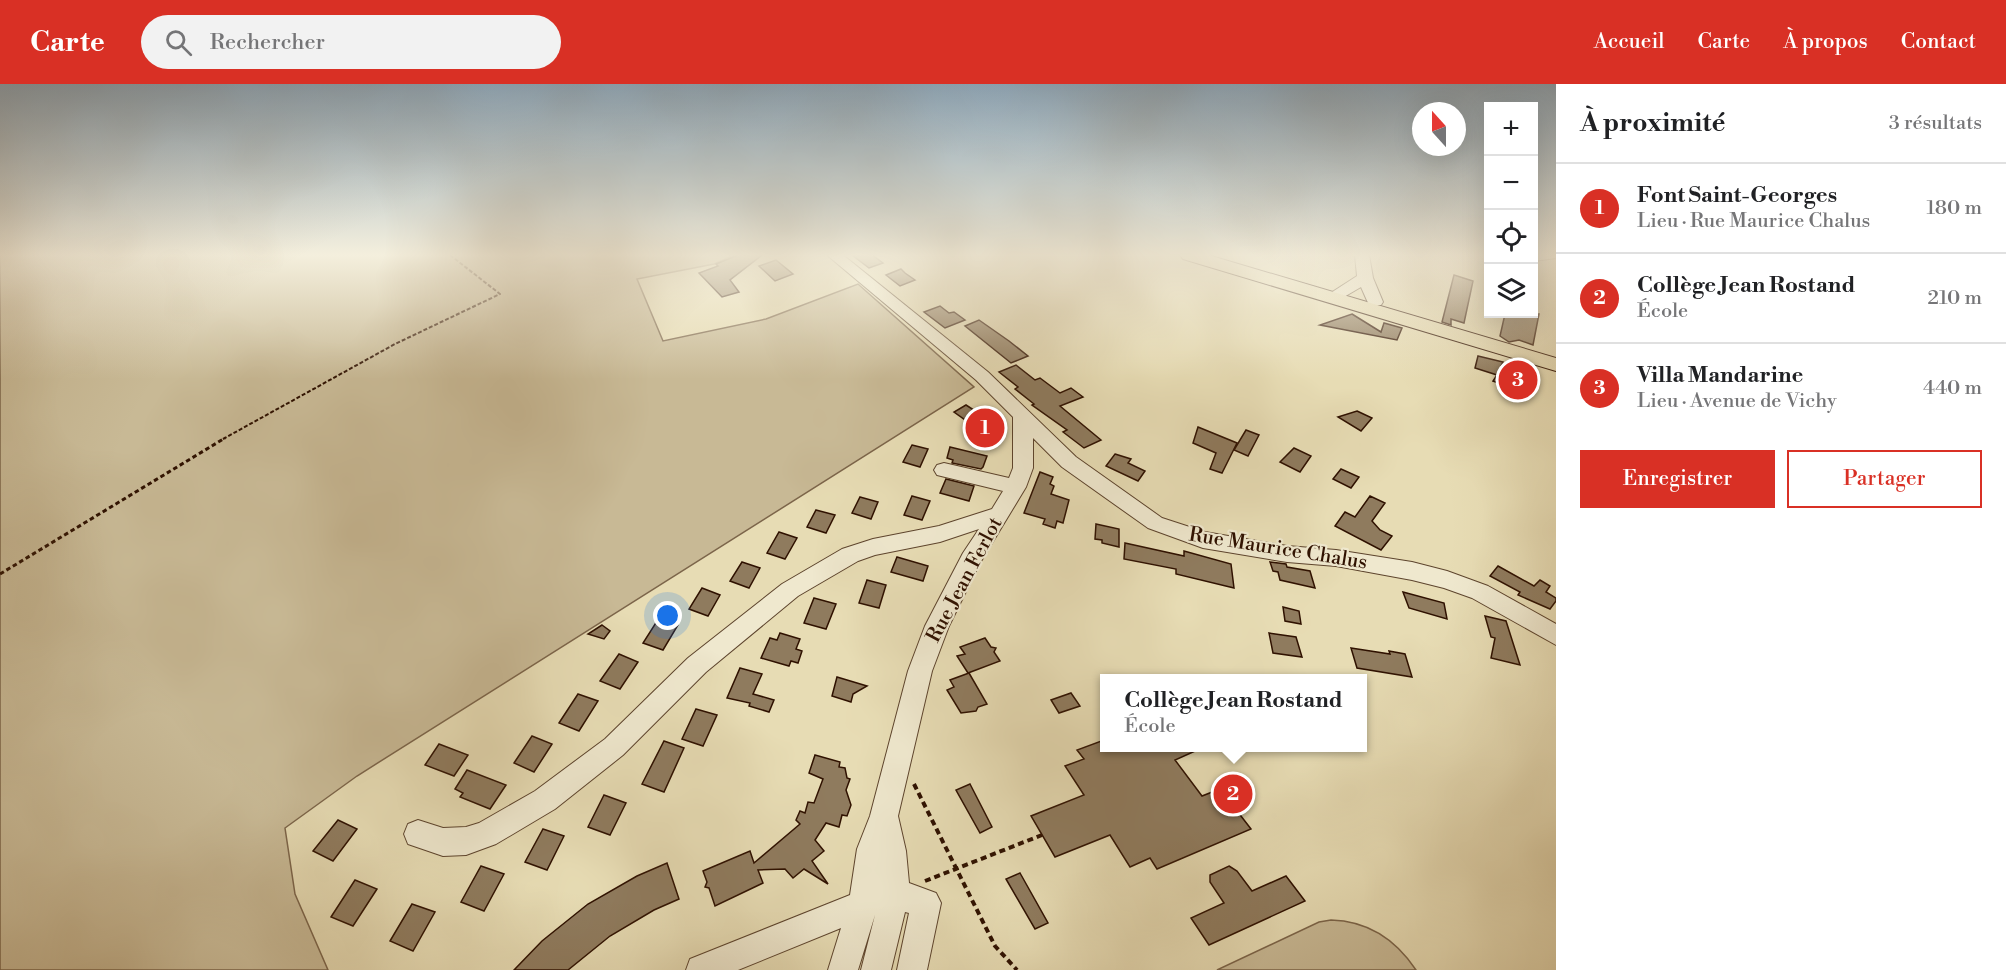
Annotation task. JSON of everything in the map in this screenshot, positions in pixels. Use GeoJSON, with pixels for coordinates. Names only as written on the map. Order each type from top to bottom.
{"type":"FeatureCollection","features":[{"type":"Feature","properties":{"kind":"main road"},"geometry":{"type":"LineString","coordinates":[[1326,296],[1556,365]]}},
{"type":"Feature","properties":{"kind":"street","name":"Rue Maurice Chalus"},"geometry":{"type":"LineString","coordinates":[[885,296],[982,376],[1048,444],[1069,462],[1137,512],[1171,531],[1203,540],[1287,554],[1336,558],[1435,577],[1480,592],[1556,635]]}},
{"type":"Feature","properties":{"kind":"street"},"geometry":{"type":"LineString","coordinates":[[1373,296],[1375,302]]}},
{"type":"Feature","properties":{"kind":"street"},"geometry":{"type":"LineString","coordinates":[[944,470],[1019,477],[1024,436],[1022,417]]}},
{"type":"Feature","properties":{"kind":"street","name":"Rue Jean Ferlot"},"geometry":{"type":"LineString","coordinates":[[842,967],[863,904],[871,849],[884,816],[920,671],[937,626],[975,553],[1019,477],[1048,444]]}},
{"type":"Feature","properties":{"kind":"street"},"geometry":{"type":"LineString","coordinates":[[418,834],[443,842],[466,841],[513,819],[545,800],[586,770],[621,740],[697,665],[790,590],[850,555],[948,531],[999,514]]}},
{"type":"Feature","properties":{"kind":"street"},"geometry":{"type":"LineString","coordinates":[[948,531],[966,551],[975,553]]}},
{"type":"Feature","properties":{"kind":"street"},"geometry":{"type":"LineString","coordinates":[[892,851],[902,789],[895,773]]}},
{"type":"Feature","properties":{"kind":"street","name":"Rue Jean Ferlot"},"geometry":{"type":"LineString","coordinates":[[876,970],[911,898],[892,851],[884,816]]}},
{"type":"Feature","properties":{"kind":"street"},"geometry":{"type":"LineString","coordinates":[[700,970],[863,904],[911,898],[912,970]]}},
{"type":"Feature","properties":{"kind":"path"},"geometry":{"type":"LineString","coordinates":[[0,574],[258,418],[395,344],[495,296]]}},
{"type":"Feature","properties":{"kind":"path"},"geometry":{"type":"LineString","coordinates":[[895,773],[908,771],[995,946],[1017,970]]}},
{"type":"Feature","properties":{"kind":"path"},"geometry":{"type":"LineString","coordinates":[[911,898],[918,883],[1042,835]]}},
{"type":"Feature","properties":{"kind":"shaded area"},"geometry":{"type":"Polygon","coordinates":[[[0,296],[644,296],[663,341],[766,319],[826,296],[872,296],[974,387],[357,776],[285,828],[295,894],[328,970],[0,970],[0,296]]]}},
{"type":"Feature","properties":{"kind":"shaded area"},"geometry":{"type":"Polygon","coordinates":[[[1331,920],[1357,924],[1380,934],[1408,959],[1416,970],[1217,970],[1319,922],[1331,920]]]}},
{"type":"Feature","properties":{"kind":"building"},"geometry":{"type":"Polygon","coordinates":[[[1449,296],[1470,296],[1464,323],[1451,319],[1451,325],[1442,322],[1449,296]]]}},
{"type":"Feature","properties":{"kind":"building"},"geometry":{"type":"Polygon","coordinates":[[[940,306],[965,320],[945,328],[924,312],[940,306]]]}},
{"type":"Feature","properties":{"kind":"building"},"geometry":{"type":"Polygon","coordinates":[[[1352,314],[1381,332],[1384,323],[1402,328],[1397,340],[1320,325],[1352,314]]]}},
{"type":"Feature","properties":{"kind":"building"},"geometry":{"type":"Polygon","coordinates":[[[1539,314],[1533,345],[1519,340],[1509,342],[1500,336],[1504,318],[1538,318],[1539,314]]]}},
{"type":"Feature","properties":{"kind":"building"},"geometry":{"type":"Polygon","coordinates":[[[979,320],[1028,356],[1011,363],[965,326],[979,320]]]}},
{"type":"Feature","properties":{"kind":"building"},"geometry":{"type":"Polygon","coordinates":[[[1478,356],[1503,362],[1501,366],[1529,376],[1522,391],[1493,381],[1497,375],[1475,368],[1478,356]]]}},
{"type":"Feature","properties":{"kind":"building"},"geometry":{"type":"Polygon","coordinates":[[[1016,365],[1035,380],[1040,378],[1060,393],[1071,388],[1083,397],[1060,406],[1101,440],[1084,448],[1063,432],[1067,430],[1032,405],[1034,404],[1015,389],[1018,387],[999,372],[1016,365]]]}},
{"type":"Feature","properties":{"kind":"building"},"geometry":{"type":"Polygon","coordinates":[[[966,405],[983,416],[971,424],[954,412],[966,405]]]}},
{"type":"Feature","properties":{"kind":"building"},"geometry":{"type":"Polygon","coordinates":[[[1357,411],[1372,418],[1361,431],[1338,417],[1357,411]]]}},
{"type":"Feature","properties":{"kind":"building"},"geometry":{"type":"Polygon","coordinates":[[[1198,427],[1237,443],[1222,473],[1210,469],[1216,453],[1193,443],[1198,427]]]}},
{"type":"Feature","properties":{"kind":"building"},"geometry":{"type":"Polygon","coordinates":[[[1246,430],[1259,435],[1248,456],[1234,450],[1246,430]]]}},
{"type":"Feature","properties":{"kind":"building"},"geometry":{"type":"Polygon","coordinates":[[[912,445],[928,449],[920,467],[903,462],[912,445]]]}},
{"type":"Feature","properties":{"kind":"building"},"geometry":{"type":"Polygon","coordinates":[[[950,447],[987,456],[983,467],[981,469],[952,463],[953,460],[947,458],[950,447]]]}},
{"type":"Feature","properties":{"kind":"building"},"geometry":{"type":"Polygon","coordinates":[[[1294,448],[1311,456],[1300,472],[1280,462],[1294,448]]]}},
{"type":"Feature","properties":{"kind":"building"},"geometry":{"type":"Polygon","coordinates":[[[1115,454],[1131,459],[1128,463],[1145,471],[1138,481],[1106,466],[1115,454]]]}},
{"type":"Feature","properties":{"kind":"building"},"geometry":{"type":"Polygon","coordinates":[[[1341,469],[1359,477],[1351,488],[1333,479],[1341,469]]]}},
{"type":"Feature","properties":{"kind":"building"},"geometry":{"type":"Polygon","coordinates":[[[1040,472],[1053,477],[1050,484],[1054,486],[1051,494],[1069,500],[1063,523],[1057,521],[1055,528],[1043,524],[1045,519],[1024,513],[1040,472]]]}},
{"type":"Feature","properties":{"kind":"building"},"geometry":{"type":"Polygon","coordinates":[[[946,479],[974,486],[969,501],[940,493],[946,479]]]}},
{"type":"Feature","properties":{"kind":"building"},"geometry":{"type":"Polygon","coordinates":[[[912,496],[930,501],[922,520],[904,515],[912,496]]]}},
{"type":"Feature","properties":{"kind":"building"},"geometry":{"type":"Polygon","coordinates":[[[1370,496],[1385,503],[1372,521],[1380,530],[1392,536],[1381,550],[1335,526],[1345,512],[1355,517],[1370,496]]]}},
{"type":"Feature","properties":{"kind":"building"},"geometry":{"type":"Polygon","coordinates":[[[860,497],[878,502],[871,519],[852,513],[860,497]]]}},
{"type":"Feature","properties":{"kind":"building"},"geometry":{"type":"Polygon","coordinates":[[[816,510],[835,515],[826,533],[807,527],[816,510]]]}},
{"type":"Feature","properties":{"kind":"building"},"geometry":{"type":"Polygon","coordinates":[[[1096,524],[1119,529],[1119,547],[1095,539],[1096,524]]]}},
{"type":"Feature","properties":{"kind":"building"},"geometry":{"type":"Polygon","coordinates":[[[779,532],[797,538],[785,559],[767,553],[779,532]]]}},
{"type":"Feature","properties":{"kind":"building"},"geometry":{"type":"Polygon","coordinates":[[[1125,543],[1184,556],[1184,551],[1231,564],[1234,588],[1176,574],[1176,569],[1124,559],[1125,543]]]}},
{"type":"Feature","properties":{"kind":"building"},"geometry":{"type":"Polygon","coordinates":[[[897,557],[928,566],[923,581],[891,572],[897,557]]]}},
{"type":"Feature","properties":{"kind":"building"},"geometry":{"type":"Polygon","coordinates":[[[742,562],[760,568],[749,588],[730,581],[742,562]]]}},
{"type":"Feature","properties":{"kind":"building"},"geometry":{"type":"Polygon","coordinates":[[[1270,562],[1310,571],[1315,588],[1280,580],[1278,572],[1273,571],[1270,562]]]}},
{"type":"Feature","properties":{"kind":"building"},"geometry":{"type":"Polygon","coordinates":[[[1498,566],[1534,586],[1540,580],[1550,586],[1546,592],[1556,598],[1556,601],[1550,609],[1518,595],[1520,592],[1490,576],[1498,566]]]}},
{"type":"Feature","properties":{"kind":"building"},"geometry":{"type":"Polygon","coordinates":[[[867,580],[886,585],[879,608],[859,603],[867,580]]]}},
{"type":"Feature","properties":{"kind":"building"},"geometry":{"type":"Polygon","coordinates":[[[702,588],[720,595],[708,616],[689,609],[702,588]]]}},
{"type":"Feature","properties":{"kind":"building"},"geometry":{"type":"Polygon","coordinates":[[[1403,592],[1444,603],[1447,619],[1409,608],[1403,592]]]}},
{"type":"Feature","properties":{"kind":"building"},"geometry":{"type":"Polygon","coordinates":[[[814,598],[836,604],[826,629],[804,623],[814,598]]]}},
{"type":"Feature","properties":{"kind":"building"},"geometry":{"type":"Polygon","coordinates":[[[1283,607],[1299,611],[1301,624],[1285,621],[1283,607]]]}},
{"type":"Feature","properties":{"kind":"building"},"geometry":{"type":"Polygon","coordinates":[[[1485,616],[1506,621],[1520,665],[1491,658],[1495,638],[1491,637],[1485,616]]]}},
{"type":"Feature","properties":{"kind":"building"},"geometry":{"type":"Polygon","coordinates":[[[659,618],[678,625],[663,650],[643,643],[659,618]]]}},
{"type":"Feature","properties":{"kind":"building"},"geometry":{"type":"Polygon","coordinates":[[[602,625],[610,631],[604,639],[588,634],[602,625]]]}},
{"type":"Feature","properties":{"kind":"building"},"geometry":{"type":"Polygon","coordinates":[[[780,633],[800,639],[796,649],[802,651],[798,663],[791,661],[789,666],[761,658],[770,638],[777,640],[780,633]]]}},
{"type":"Feature","properties":{"kind":"building"},"geometry":{"type":"Polygon","coordinates":[[[1269,633],[1296,637],[1302,657],[1273,653],[1269,633]]]}},
{"type":"Feature","properties":{"kind":"building"},"geometry":{"type":"Polygon","coordinates":[[[985,638],[991,647],[996,648],[994,652],[1000,661],[968,673],[957,656],[965,654],[960,647],[985,638]]]}},
{"type":"Feature","properties":{"kind":"building"},"geometry":{"type":"Polygon","coordinates":[[[1351,648],[1405,654],[1412,677],[1357,668],[1351,648]]]}},
{"type":"Feature","properties":{"kind":"building"},"geometry":{"type":"Polygon","coordinates":[[[619,654],[638,662],[620,689],[600,681],[619,654]]]}},
{"type":"Feature","properties":{"kind":"building"},"geometry":{"type":"Polygon","coordinates":[[[740,668],[762,674],[753,694],[774,700],[769,712],[749,706],[750,703],[727,698],[740,668]]]}},
{"type":"Feature","properties":{"kind":"building"},"geometry":{"type":"Polygon","coordinates":[[[969,673],[987,704],[978,707],[976,711],[961,713],[947,690],[954,687],[950,680],[969,673]]]}},
{"type":"Feature","properties":{"kind":"building"},"geometry":{"type":"Polygon","coordinates":[[[837,677],[867,686],[853,694],[851,702],[832,696],[837,677]]]}},
{"type":"Feature","properties":{"kind":"building"},"geometry":{"type":"Polygon","coordinates":[[[1071,693],[1080,706],[1059,713],[1051,700],[1071,693]]]}},
{"type":"Feature","properties":{"kind":"building"},"geometry":{"type":"Polygon","coordinates":[[[578,694],[598,701],[579,731],[559,723],[578,694]]]}},
{"type":"Feature","properties":{"kind":"building"},"geometry":{"type":"Polygon","coordinates":[[[696,709],[717,715],[703,746],[682,739],[696,709]]]}},
{"type":"Feature","properties":{"kind":"building"},"geometry":{"type":"Polygon","coordinates":[[[532,736],[552,744],[534,772],[514,763],[532,736]]]}},
{"type":"Feature","properties":{"kind":"building"},"geometry":{"type":"Polygon","coordinates":[[[664,741],[684,748],[664,792],[642,784],[664,741]]]}},
{"type":"Feature","properties":{"kind":"building"},"geometry":{"type":"Polygon","coordinates":[[[1100,741],[1100,752],[1193,752],[1175,760],[1202,796],[1220,789],[1251,829],[1157,869],[1150,858],[1130,867],[1110,835],[1055,857],[1031,816],[1084,795],[1065,766],[1084,759],[1077,750],[1100,741]]]}},
{"type":"Feature","properties":{"kind":"building"},"geometry":{"type":"Polygon","coordinates":[[[439,744],[468,755],[454,776],[425,765],[439,744]]]}},
{"type":"Feature","properties":{"kind":"building"},"geometry":{"type":"Polygon","coordinates":[[[815,755],[840,762],[839,767],[845,768],[847,778],[850,779],[846,790],[851,805],[847,816],[842,815],[839,827],[826,823],[815,840],[824,851],[812,861],[828,884],[804,869],[793,878],[785,869],[758,870],[763,883],[715,906],[709,888],[705,887],[707,882],[703,871],[750,851],[754,863],[800,824],[796,820],[800,811],[805,813],[808,802],[814,803],[823,779],[809,773],[815,755]]]}},
{"type":"Feature","properties":{"kind":"building"},"geometry":{"type":"Polygon","coordinates":[[[467,770],[506,785],[490,809],[460,797],[463,793],[455,789],[467,770]]]}},
{"type":"Feature","properties":{"kind":"building"},"geometry":{"type":"Polygon","coordinates":[[[970,784],[992,827],[980,833],[956,790],[970,784]]]}},
{"type":"Feature","properties":{"kind":"building"},"geometry":{"type":"Polygon","coordinates":[[[604,795],[626,803],[610,835],[588,827],[604,795]]]}},
{"type":"Feature","properties":{"kind":"building"},"geometry":{"type":"Polygon","coordinates":[[[338,820],[357,829],[333,861],[313,851],[338,820]]]}},
{"type":"Feature","properties":{"kind":"building"},"geometry":{"type":"Polygon","coordinates":[[[543,829],[564,836],[547,870],[525,862],[543,829]]]}},
{"type":"Feature","properties":{"kind":"building"},"geometry":{"type":"Polygon","coordinates":[[[667,863],[679,899],[654,910],[610,936],[568,970],[514,970],[542,941],[588,904],[637,876],[667,863]]]}},
{"type":"Feature","properties":{"kind":"building"},"geometry":{"type":"Polygon","coordinates":[[[481,866],[504,874],[484,911],[461,902],[481,866]]]}},
{"type":"Feature","properties":{"kind":"building"},"geometry":{"type":"Polygon","coordinates":[[[1229,866],[1237,871],[1252,891],[1286,876],[1305,901],[1209,945],[1191,918],[1224,903],[1210,882],[1210,875],[1229,866]]]}},
{"type":"Feature","properties":{"kind":"building"},"geometry":{"type":"Polygon","coordinates":[[[1020,873],[1048,923],[1035,929],[1006,879],[1020,873]]]}},
{"type":"Feature","properties":{"kind":"building"},"geometry":{"type":"Polygon","coordinates":[[[355,880],[377,889],[353,926],[331,917],[355,880]]]}},
{"type":"Feature","properties":{"kind":"building"},"geometry":{"type":"Polygon","coordinates":[[[412,904],[435,912],[413,951],[390,941],[412,904]]]}},
{"type":"Feature","properties":{"kind":"place","name":"Villa Mandarine"},"geometry":{"type":"Point","coordinates":[1518,380]}},
{"type":"Feature","properties":{"kind":"place","name":"Font Saint-Georges"},"geometry":{"type":"Point","coordinates":[985,428]}},
{"type":"Feature","properties":{"kind":"place","name":"Collège Jean Rostand"},"geometry":{"type":"Point","coordinates":[1233,794]}}]}
